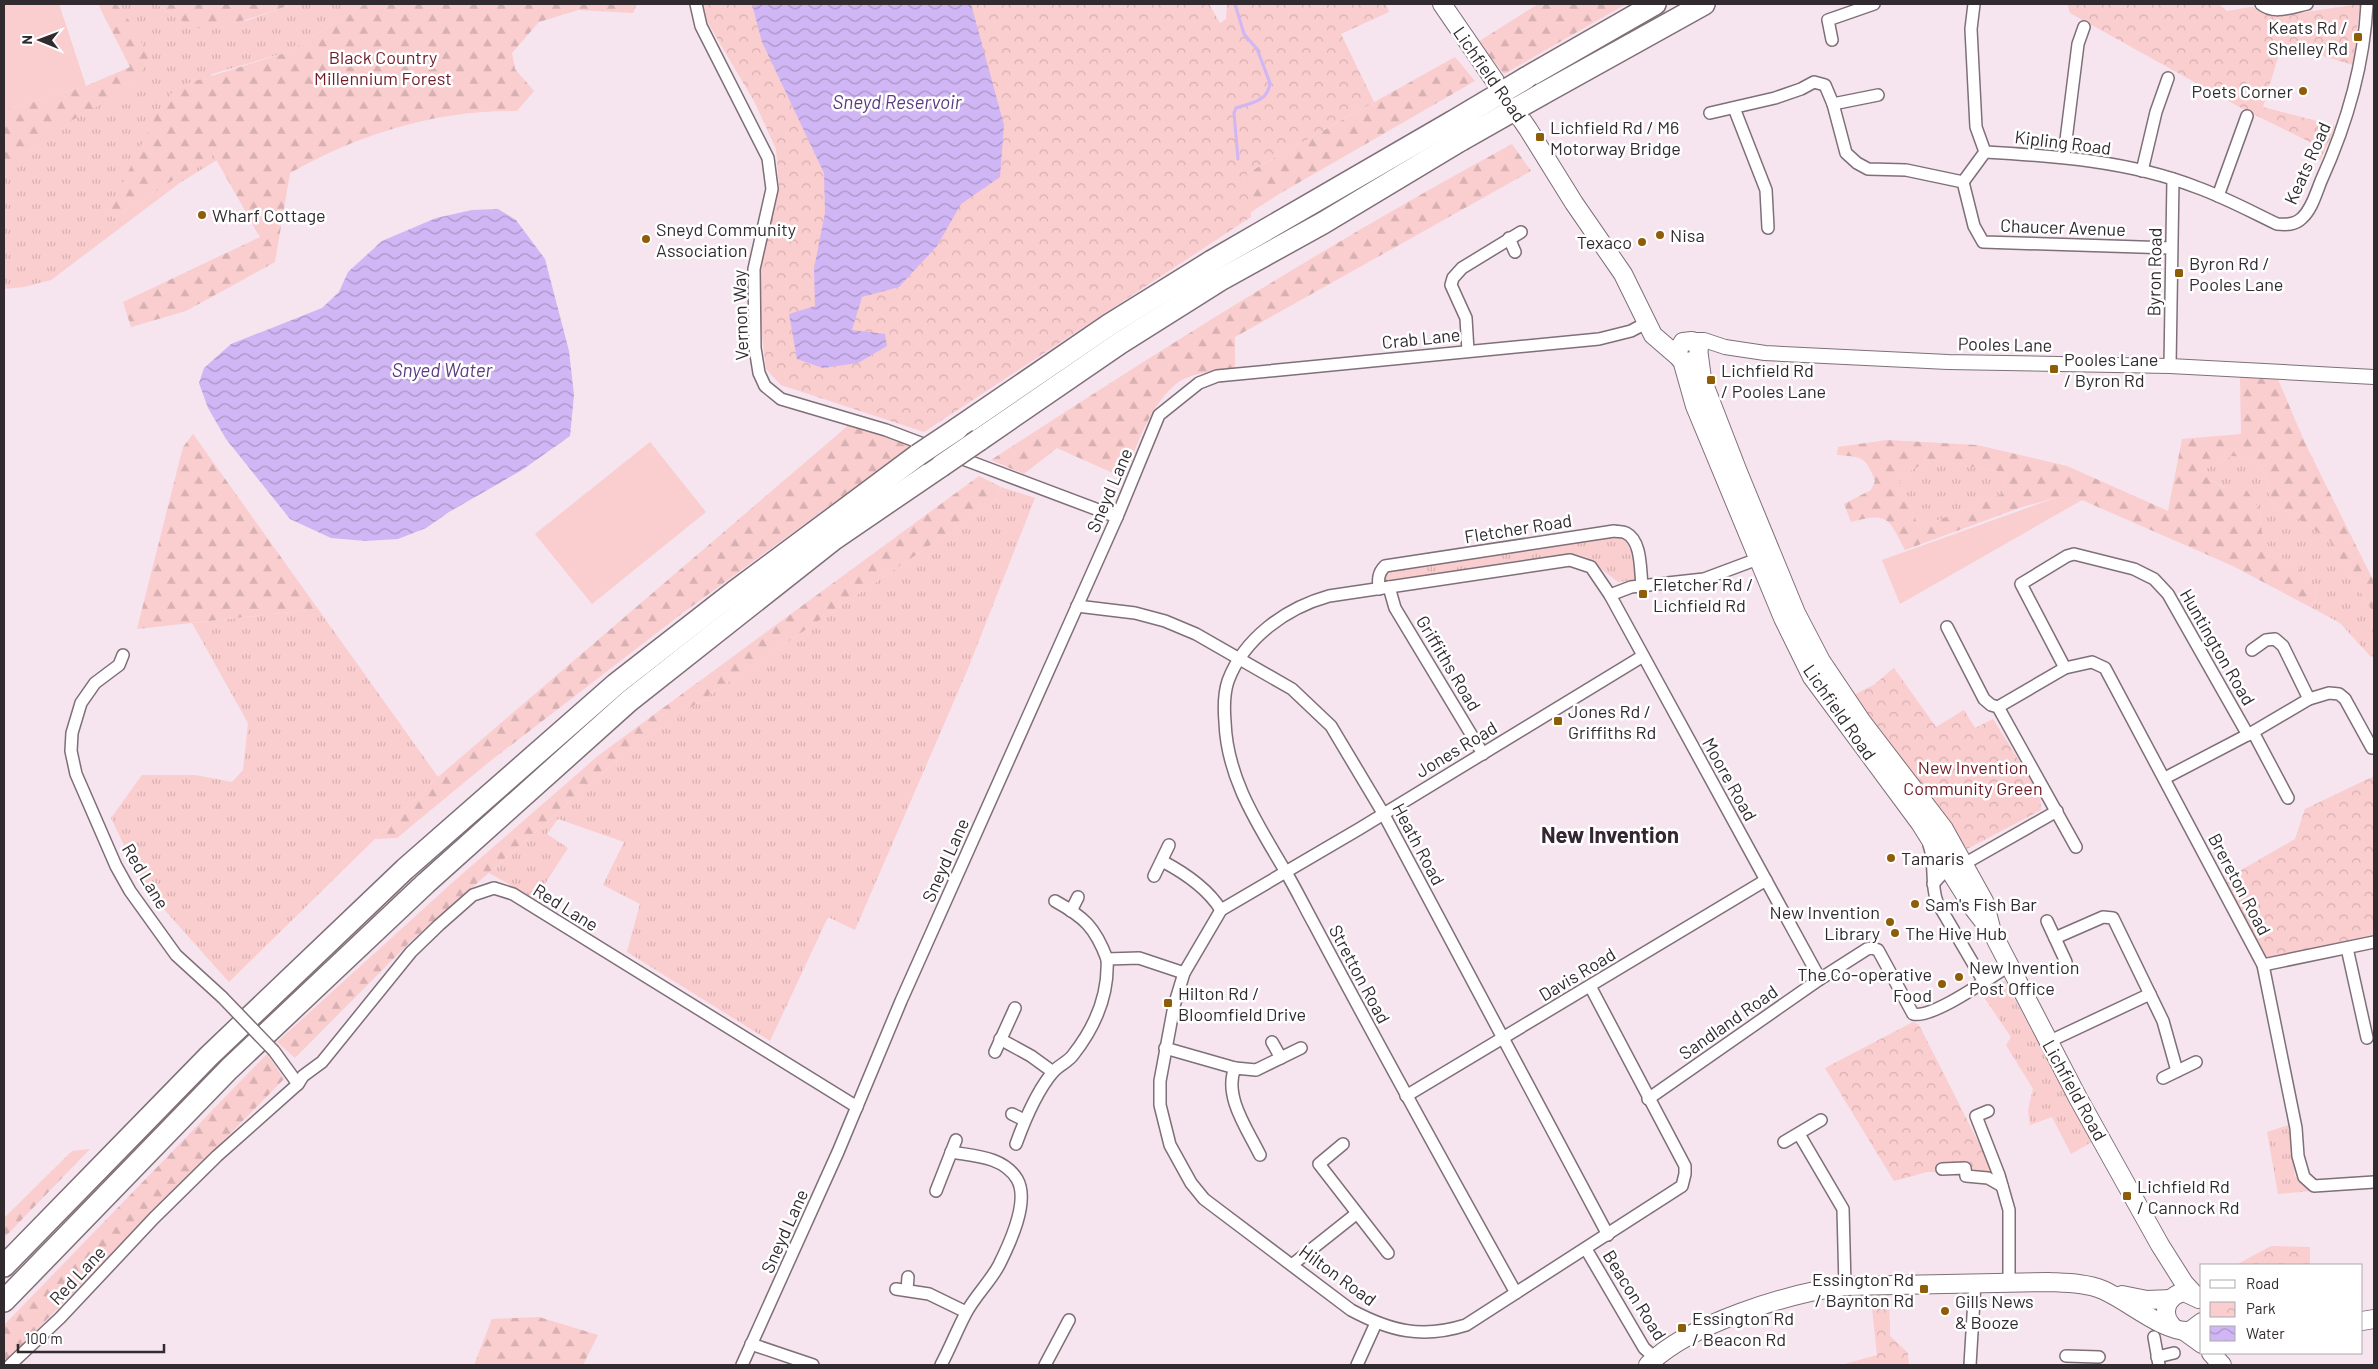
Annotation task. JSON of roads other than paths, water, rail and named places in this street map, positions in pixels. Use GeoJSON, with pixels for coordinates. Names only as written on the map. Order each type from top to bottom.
{"type":"FeatureCollection","features":[{"type":"Feature","properties":{"kind":"highway"},"geometry":{"type":"LineString","coordinates":[[4,1301],[230,1069],[426,883],[629,701],[834,539],[1120,343],[1220,280],[1323,223],[1456,131],[1526,78],[1655,4]]}},
{"type":"Feature","properties":{"kind":"highway"},"geometry":{"type":"LineString","coordinates":[[4,1266],[209,1056],[405,869],[616,684],[756,575],[918,455],[1109,325],[1212,260],[1456,131],[1542,94],[1704,4]]}},
{"type":"Feature","properties":{"kind":"main road","name":"Lichfield Road"},"geometry":{"type":"LineString","coordinates":[[1442,4],[1528,129],[1574,203],[1623,274],[1635,295],[1652,335],[1689,351],[1694,406],[1765,556],[1831,680],[1927,805],[1957,867]]}},
{"type":"Feature","properties":{"kind":"main road","name":"Lichfield Road"},"geometry":{"type":"LineString","coordinates":[[1765,556],[1782,618],[1812,677],[1920,823],[1984,901],[1992,932],[2048,1042],[2160,1245],[2184,1284],[2198,1297]]}},
{"type":"Feature","properties":{"kind":"main road","name":"Lichfield Road"},"geometry":{"type":"LineString","coordinates":[[2160,1245],[2170,1280],[2171,1298],[2166,1306],[2166,1315],[2179,1329]]}},
{"type":"Feature","properties":{"kind":"main road"},"geometry":{"type":"LineString","coordinates":[[1652,1362],[1692,1334],[1722,1320],[1804,1294],[1845,1286],[2049,1282],[2081,1284],[2148,1300],[2171,1298],[2184,1292],[2198,1297]]}},
{"type":"Feature","properties":{"kind":"main road"},"geometry":{"type":"LineString","coordinates":[[2109,1292],[2147,1315],[2179,1329],[2200,1343]]}},
{"type":"Feature","properties":{"kind":"main road"},"geometry":{"type":"LineString","coordinates":[[2179,1329],[2196,1328],[2200,1324]]}},
{"type":"Feature","properties":{"kind":"main road"},"geometry":{"type":"LineString","coordinates":[[2212,1354],[2223,1365]]}},
{"type":"Feature","properties":{"kind":"street","name":"Vernon Way"},"geometry":{"type":"LineString","coordinates":[[696,4],[701,26],[768,158],[772,189],[763,222],[754,277],[755,348],[759,373],[765,386],[781,399],[886,430],[1118,517]]}},
{"type":"Feature","properties":{"kind":"street"},"geometry":{"type":"LineString","coordinates":[[1832,40],[1828,20],[1874,4]]}},
{"type":"Feature","properties":{"kind":"street"},"geometry":{"type":"LineString","coordinates":[[1710,113],[1775,98],[1801,89],[1814,82],[1825,85],[1833,104],[1846,152],[1857,163],[1868,169],[1906,170],[1964,182],[1985,152],[1976,127],[1971,29],[1972,4]]}},
{"type":"Feature","properties":{"kind":"street"},"geometry":{"type":"LineString","coordinates":[[2261,4],[2267,9],[2278,10],[2307,4]]}},
{"type":"Feature","properties":{"kind":"street","name":"Keats Road"},"geometry":{"type":"LineString","coordinates":[[2173,179],[2218,196],[2277,224],[2290,224],[2302,218],[2309,208],[2340,133],[2357,74],[2369,11]]}},
{"type":"Feature","properties":{"kind":"street"},"geometry":{"type":"LineString","coordinates":[[2064,156],[2078,44],[2084,27]]}},
{"type":"Feature","properties":{"kind":"street"},"geometry":{"type":"LineString","coordinates":[[2142,171],[2156,112],[2168,78]]}},
{"type":"Feature","properties":{"kind":"street"},"geometry":{"type":"LineString","coordinates":[[1833,104],[1878,95]]}},
{"type":"Feature","properties":{"kind":"street"},"geometry":{"type":"LineString","coordinates":[[1734,108],[1766,190],[1768,228]]}},
{"type":"Feature","properties":{"kind":"street"},"geometry":{"type":"LineString","coordinates":[[2218,196],[2248,116]]}},
{"type":"Feature","properties":{"kind":"street","name":"Kipling Road"},"geometry":{"type":"LineString","coordinates":[[1985,152],[2064,156],[2173,179]]}},
{"type":"Feature","properties":{"kind":"street","name":"Byron Road"},"geometry":{"type":"LineString","coordinates":[[2170,366],[2173,179]]}},
{"type":"Feature","properties":{"kind":"street","name":"Chaucer Avenue"},"geometry":{"type":"LineString","coordinates":[[1964,182],[1974,226],[1983,242],[2171,248]]}},
{"type":"Feature","properties":{"kind":"street"},"geometry":{"type":"LineString","coordinates":[[1468,351],[1466,318],[1451,285],[1453,278],[1462,268],[1521,232]]}},
{"type":"Feature","properties":{"kind":"street"},"geometry":{"type":"LineString","coordinates":[[1509,238],[1516,252]]}},
{"type":"Feature","properties":{"kind":"street","name":"Crab Lane"},"geometry":{"type":"LineString","coordinates":[[1199,383],[1217,376],[1599,339],[1631,332],[1646,323]]}},
{"type":"Feature","properties":{"kind":"street","name":"Pooles Lane"},"geometry":{"type":"LineString","coordinates":[[1689,351],[1725,347],[1765,353],[1948,362],[2170,366],[2374,377]]}},
{"type":"Feature","properties":{"kind":"street","name":"Sneyd Lane"},"geometry":{"type":"LineString","coordinates":[[742,1365],[857,1107],[901,1001],[1118,517],[1159,415],[1199,383]]}},
{"type":"Feature","properties":{"kind":"street","name":"Fletcher Road"},"geometry":{"type":"LineString","coordinates":[[1384,588],[1378,577],[1380,571],[1386,566],[1614,531],[1626,533],[1633,540],[1638,552],[1642,585]]}},
{"type":"Feature","properties":{"kind":"street","name":"Huntington Road"},"geometry":{"type":"LineString","coordinates":[[2065,668],[2021,584],[2067,556],[2074,554],[2134,569],[2154,579],[2168,594],[2250,734]]}},
{"type":"Feature","properties":{"kind":"street"},"geometry":{"type":"LineString","coordinates":[[1240,659],[1281,616],[1303,605],[1329,596],[1570,560],[1591,567],[1610,595],[1642,585],[1704,579],[1765,556]]}},
{"type":"Feature","properties":{"kind":"street","name":"Griffiths Road"},"geometry":{"type":"LineString","coordinates":[[1384,588],[1483,754]]}},
{"type":"Feature","properties":{"kind":"street","name":"Moore Road"},"geometry":{"type":"LineString","coordinates":[[1610,595],[1820,980]]}},
{"type":"Feature","properties":{"kind":"street","name":"Heath Road"},"geometry":{"type":"LineString","coordinates":[[1077,606],[1135,613],[1165,621],[1196,634],[1292,690],[1331,726],[1383,813],[1502,1039],[1608,1234]]}},
{"type":"Feature","properties":{"kind":"street"},"geometry":{"type":"LineString","coordinates":[[1947,627],[1984,699],[1991,705],[1998,706],[2058,811],[2076,847]]}},
{"type":"Feature","properties":{"kind":"street"},"geometry":{"type":"LineString","coordinates":[[2252,650],[2266,640],[2275,639],[2283,646],[2309,699]]}},
{"type":"Feature","properties":{"kind":"street","name":"Red Lane"},"geometry":{"type":"LineString","coordinates":[[123,655],[119,665],[95,683],[81,703],[72,733],[72,751],[76,774],[116,866],[130,891],[176,955],[222,997],[274,1051],[298,1084]]}},
{"type":"Feature","properties":{"kind":"street","name":"Jones Road"},"geometry":{"type":"LineString","coordinates":[[1286,872],[1643,656]]}},
{"type":"Feature","properties":{"kind":"street","name":"Stretton Road"},"geometry":{"type":"LineString","coordinates":[[1240,659],[1226,687],[1225,720],[1226,743],[1237,782],[1252,815],[1286,872],[1406,1096],[1516,1293]]}},
{"type":"Feature","properties":{"kind":"street","name":"Brereton Road"},"geometry":{"type":"LineString","coordinates":[[1998,706],[2065,668],[2092,662],[2105,668],[2263,965],[2296,1128],[2298,1156],[2304,1177],[2314,1186],[2374,1182]]}},
{"type":"Feature","properties":{"kind":"street"},"geometry":{"type":"LineString","coordinates":[[2165,778],[2250,734],[2309,699],[2329,693],[2339,694],[2345,699],[2372,748]]}},
{"type":"Feature","properties":{"kind":"street"},"geometry":{"type":"LineString","coordinates":[[2250,734],[2288,798]]}},
{"type":"Feature","properties":{"kind":"street"},"geometry":{"type":"LineString","coordinates":[[1933,884],[1936,878],[2058,811]]}},
{"type":"Feature","properties":{"kind":"street"},"geometry":{"type":"LineString","coordinates":[[1920,823],[1931,848],[1933,884],[1937,902],[1984,982]]}},
{"type":"Feature","properties":{"kind":"street"},"geometry":{"type":"LineString","coordinates":[[1154,876],[1169,845]]}},
{"type":"Feature","properties":{"kind":"street"},"geometry":{"type":"LineString","coordinates":[[1162,861],[1174,867],[1200,888],[1215,901],[1221,910]]}},
{"type":"Feature","properties":{"kind":"street","name":"Hilton Road"},"geometry":{"type":"LineString","coordinates":[[1286,872],[1221,910],[1184,973],[1165,1048],[1160,1081],[1160,1105],[1170,1145],[1191,1183],[1204,1199],[1253,1237],[1293,1264],[1351,1310],[1376,1323],[1411,1332],[1430,1333],[1449,1331],[1466,1325],[1682,1186],[1684,1166],[1590,986]]}},
{"type":"Feature","properties":{"kind":"street","name":"Davis Road"},"geometry":{"type":"LineString","coordinates":[[1406,1096],[1766,880]]}},
{"type":"Feature","properties":{"kind":"street","name":"Red Lane"},"geometry":{"type":"LineString","coordinates":[[10,1365],[60,1318],[154,1218],[217,1156],[322,1062],[411,952],[473,895],[494,888],[513,894],[857,1107]]}},
{"type":"Feature","properties":{"kind":"street"},"geometry":{"type":"LineString","coordinates":[[1071,910],[1078,897]]}},
{"type":"Feature","properties":{"kind":"street"},"geometry":{"type":"LineString","coordinates":[[1016,1144],[1024,1120],[1053,1072],[1073,1055],[1092,1026],[1103,999],[1108,978],[1107,959],[1096,933],[1081,916],[1054,901]]}},
{"type":"Feature","properties":{"kind":"street"},"geometry":{"type":"LineString","coordinates":[[2055,938],[2098,919],[2109,916],[2113,918],[2163,1022],[2177,1071]]}},
{"type":"Feature","properties":{"kind":"street"},"geometry":{"type":"LineString","coordinates":[[2047,921],[2066,962]]}},
{"type":"Feature","properties":{"kind":"street"},"geometry":{"type":"LineString","coordinates":[[2263,965],[2374,942]]}},
{"type":"Feature","properties":{"kind":"street","name":"Sandland Road"},"geometry":{"type":"LineString","coordinates":[[1648,1099],[1820,980],[1872,948],[1878,950],[1913,1014],[1919,1015],[1926,1014],[2009,966]]}},
{"type":"Feature","properties":{"kind":"street"},"geometry":{"type":"LineString","coordinates":[[2347,948],[2367,1038]]}},
{"type":"Feature","properties":{"kind":"street"},"geometry":{"type":"LineString","coordinates":[[1107,959],[1138,958],[1184,973]]}},
{"type":"Feature","properties":{"kind":"street"},"geometry":{"type":"LineString","coordinates":[[2048,1042],[2150,994]]}},
{"type":"Feature","properties":{"kind":"street"},"geometry":{"type":"LineString","coordinates":[[995,1052],[1015,1008]]}},
{"type":"Feature","properties":{"kind":"street"},"geometry":{"type":"LineString","coordinates":[[1000,1039],[1031,1056],[1053,1072]]}},
{"type":"Feature","properties":{"kind":"street"},"geometry":{"type":"LineString","coordinates":[[1272,1042],[1281,1058]]}},
{"type":"Feature","properties":{"kind":"street"},"geometry":{"type":"LineString","coordinates":[[1165,1048],[1236,1068],[1256,1070],[1301,1048]]}},
{"type":"Feature","properties":{"kind":"street"},"geometry":{"type":"LineString","coordinates":[[2163,1078],[2196,1062]]}},
{"type":"Feature","properties":{"kind":"street"},"geometry":{"type":"LineString","coordinates":[[1236,1068],[1230,1083],[1232,1095],[1260,1155]]}},
{"type":"Feature","properties":{"kind":"street"},"geometry":{"type":"LineString","coordinates":[[1988,1111],[1976,1116],[2009,1210],[2009,1283]]}},
{"type":"Feature","properties":{"kind":"street"},"geometry":{"type":"LineString","coordinates":[[1012,1114],[1024,1120]]}},
{"type":"Feature","properties":{"kind":"street"},"geometry":{"type":"LineString","coordinates":[[1784,1142],[1821,1120]]}},
{"type":"Feature","properties":{"kind":"street"},"geometry":{"type":"LineString","coordinates":[[1799,1134],[1843,1209],[1845,1286]]}},
{"type":"Feature","properties":{"kind":"street"},"geometry":{"type":"LineString","coordinates":[[936,1191],[956,1140]]}},
{"type":"Feature","properties":{"kind":"street"},"geometry":{"type":"LineString","coordinates":[[1343,1144],[1319,1164],[1388,1253]]}},
{"type":"Feature","properties":{"kind":"street"},"geometry":{"type":"LineString","coordinates":[[942,1365],[966,1312],[998,1266],[1022,1210],[1022,1195],[1017,1179],[999,1164],[987,1158],[951,1152]]}},
{"type":"Feature","properties":{"kind":"street"},"geometry":{"type":"LineString","coordinates":[[1942,1169],[1965,1168],[1966,1176],[1988,1178],[2002,1186]]}},
{"type":"Feature","properties":{"kind":"street"},"geometry":{"type":"LineString","coordinates":[[1293,1264],[1356,1214]]}},
{"type":"Feature","properties":{"kind":"street","name":"Beacon Road"},"geometry":{"type":"LineString","coordinates":[[1586,1249],[1652,1362]]}},
{"type":"Feature","properties":{"kind":"street"},"geometry":{"type":"LineString","coordinates":[[908,1276],[902,1289],[929,1294],[966,1312]]}},
{"type":"Feature","properties":{"kind":"street"},"geometry":{"type":"LineString","coordinates":[[1970,1365],[1975,1283]]}},
{"type":"Feature","properties":{"kind":"street"},"geometry":{"type":"LineString","coordinates":[[1045,1365],[1066,1334],[1069,1320]]}},
{"type":"Feature","properties":{"kind":"street"},"geometry":{"type":"LineString","coordinates":[[1357,1365],[1376,1323]]}},
{"type":"Feature","properties":{"kind":"street"},"geometry":{"type":"LineString","coordinates":[[2154,1337],[2158,1361],[2174,1353]]}},
{"type":"Feature","properties":{"kind":"street"},"geometry":{"type":"LineString","coordinates":[[751,1344],[813,1365]]}},
{"type":"Feature","properties":{"kind":"street"},"geometry":{"type":"LineString","coordinates":[[2072,1359],[2099,1357]]}},
{"type":"Feature","properties":{"kind":"water","name":"Sneyd Reservoir"},"geometry":{"type":"Polygon","coordinates":[[[752,4],[971,4],[1004,125],[1000,177],[961,204],[937,246],[899,287],[862,297],[852,330],[885,334],[887,346],[858,363],[823,368],[797,359],[789,314],[815,306],[814,269],[825,213],[824,173],[762,42],[752,4]]]}},
{"type":"Feature","properties":{"kind":"water","name":"Snyed Water"},"geometry":{"type":"Polygon","coordinates":[[[498,209],[516,220],[545,259],[569,351],[574,395],[570,436],[522,470],[449,512],[426,528],[398,539],[365,541],[331,538],[290,519],[226,439],[208,408],[199,383],[204,368],[231,344],[322,308],[339,292],[348,272],[382,241],[436,218],[472,210],[498,209]]]}},
{"type":"Feature","properties":{"kind":"waterway"},"geometry":{"type":"LineString","coordinates":[[1235,4],[1244,34],[1257,49],[1270,83],[1266,94],[1258,101],[1236,108],[1234,113],[1238,159]]}},
{"type":"Feature","properties":{"kind":"place","name":"Keats Rd / Shelley Rd"},"geometry":{"type":"Point","coordinates":[2358,37]}},
{"type":"Feature","properties":{"kind":"place","name":"Poets Corner"},"geometry":{"type":"Point","coordinates":[2303,91]}},
{"type":"Feature","properties":{"kind":"place","name":"Lichfield Rd / M6 Motorway Bridge"},"geometry":{"type":"Point","coordinates":[1540,137]}},
{"type":"Feature","properties":{"kind":"place","name":"Wharf Cottage"},"geometry":{"type":"Point","coordinates":[202,215]}},
{"type":"Feature","properties":{"kind":"place","name":"Nisa"},"geometry":{"type":"Point","coordinates":[1660,235]}},
{"type":"Feature","properties":{"kind":"place","name":"Sneyd Community Association"},"geometry":{"type":"Point","coordinates":[646,239]}},
{"type":"Feature","properties":{"kind":"place","name":"Texaco"},"geometry":{"type":"Point","coordinates":[1642,242]}},
{"type":"Feature","properties":{"kind":"place","name":"Byron Rd / Pooles Lane"},"geometry":{"type":"Point","coordinates":[2179,273]}},
{"type":"Feature","properties":{"kind":"place","name":"Pooles Lane / Byron Rd"},"geometry":{"type":"Point","coordinates":[2054,369]}},
{"type":"Feature","properties":{"kind":"place","name":"Lichfield Rd / Pooles Lane"},"geometry":{"type":"Point","coordinates":[1711,380]}},
{"type":"Feature","properties":{"kind":"place","name":"Fletcher Rd / Lichfield Rd"},"geometry":{"type":"Point","coordinates":[1643,594]}},
{"type":"Feature","properties":{"kind":"place","name":"Jones Rd / Griffiths Rd"},"geometry":{"type":"Point","coordinates":[1558,721]}},
{"type":"Feature","properties":{"kind":"place","name":"Tamaris"},"geometry":{"type":"Point","coordinates":[1891,858]}},
{"type":"Feature","properties":{"kind":"place","name":"Sam's Fish Bar"},"geometry":{"type":"Point","coordinates":[1915,904]}},
{"type":"Feature","properties":{"kind":"place","name":"New Invention Library"},"geometry":{"type":"Point","coordinates":[1890,922]}},
{"type":"Feature","properties":{"kind":"place","name":"The Hive Hub"},"geometry":{"type":"Point","coordinates":[1895,933]}},
{"type":"Feature","properties":{"kind":"place","name":"New Invention Post Office"},"geometry":{"type":"Point","coordinates":[1959,977]}},
{"type":"Feature","properties":{"kind":"place","name":"The Co-operative Food"},"geometry":{"type":"Point","coordinates":[1942,984]}},
{"type":"Feature","properties":{"kind":"place","name":"Hilton Rd / Bloomfield Drive"},"geometry":{"type":"Point","coordinates":[1168,1003]}},
{"type":"Feature","properties":{"kind":"place","name":"Lichfield Rd / Cannock Rd"},"geometry":{"type":"Point","coordinates":[2127,1196]}},
{"type":"Feature","properties":{"kind":"place","name":"Essington Rd / Baynton Rd"},"geometry":{"type":"Point","coordinates":[1924,1289]}},
{"type":"Feature","properties":{"kind":"place","name":"Gills News & Booze"},"geometry":{"type":"Point","coordinates":[1945,1311]}},
{"type":"Feature","properties":{"kind":"place","name":"Essington Rd / Beacon Rd"},"geometry":{"type":"Point","coordinates":[1682,1328]}},
{"type":"Feature","properties":{"kind":"district","name":"New Invention"},"geometry":{"type":"Point","coordinates":[1610,834]}},
{"type":"Feature","properties":{"kind":"park label","name":"Black Country Millennium Forest"},"geometry":{"type":"Point","coordinates":[383,67]}},
{"type":"Feature","properties":{"kind":"park label","name":"New Invention Community Green"},"geometry":{"type":"Point","coordinates":[1973,778]}}]}
